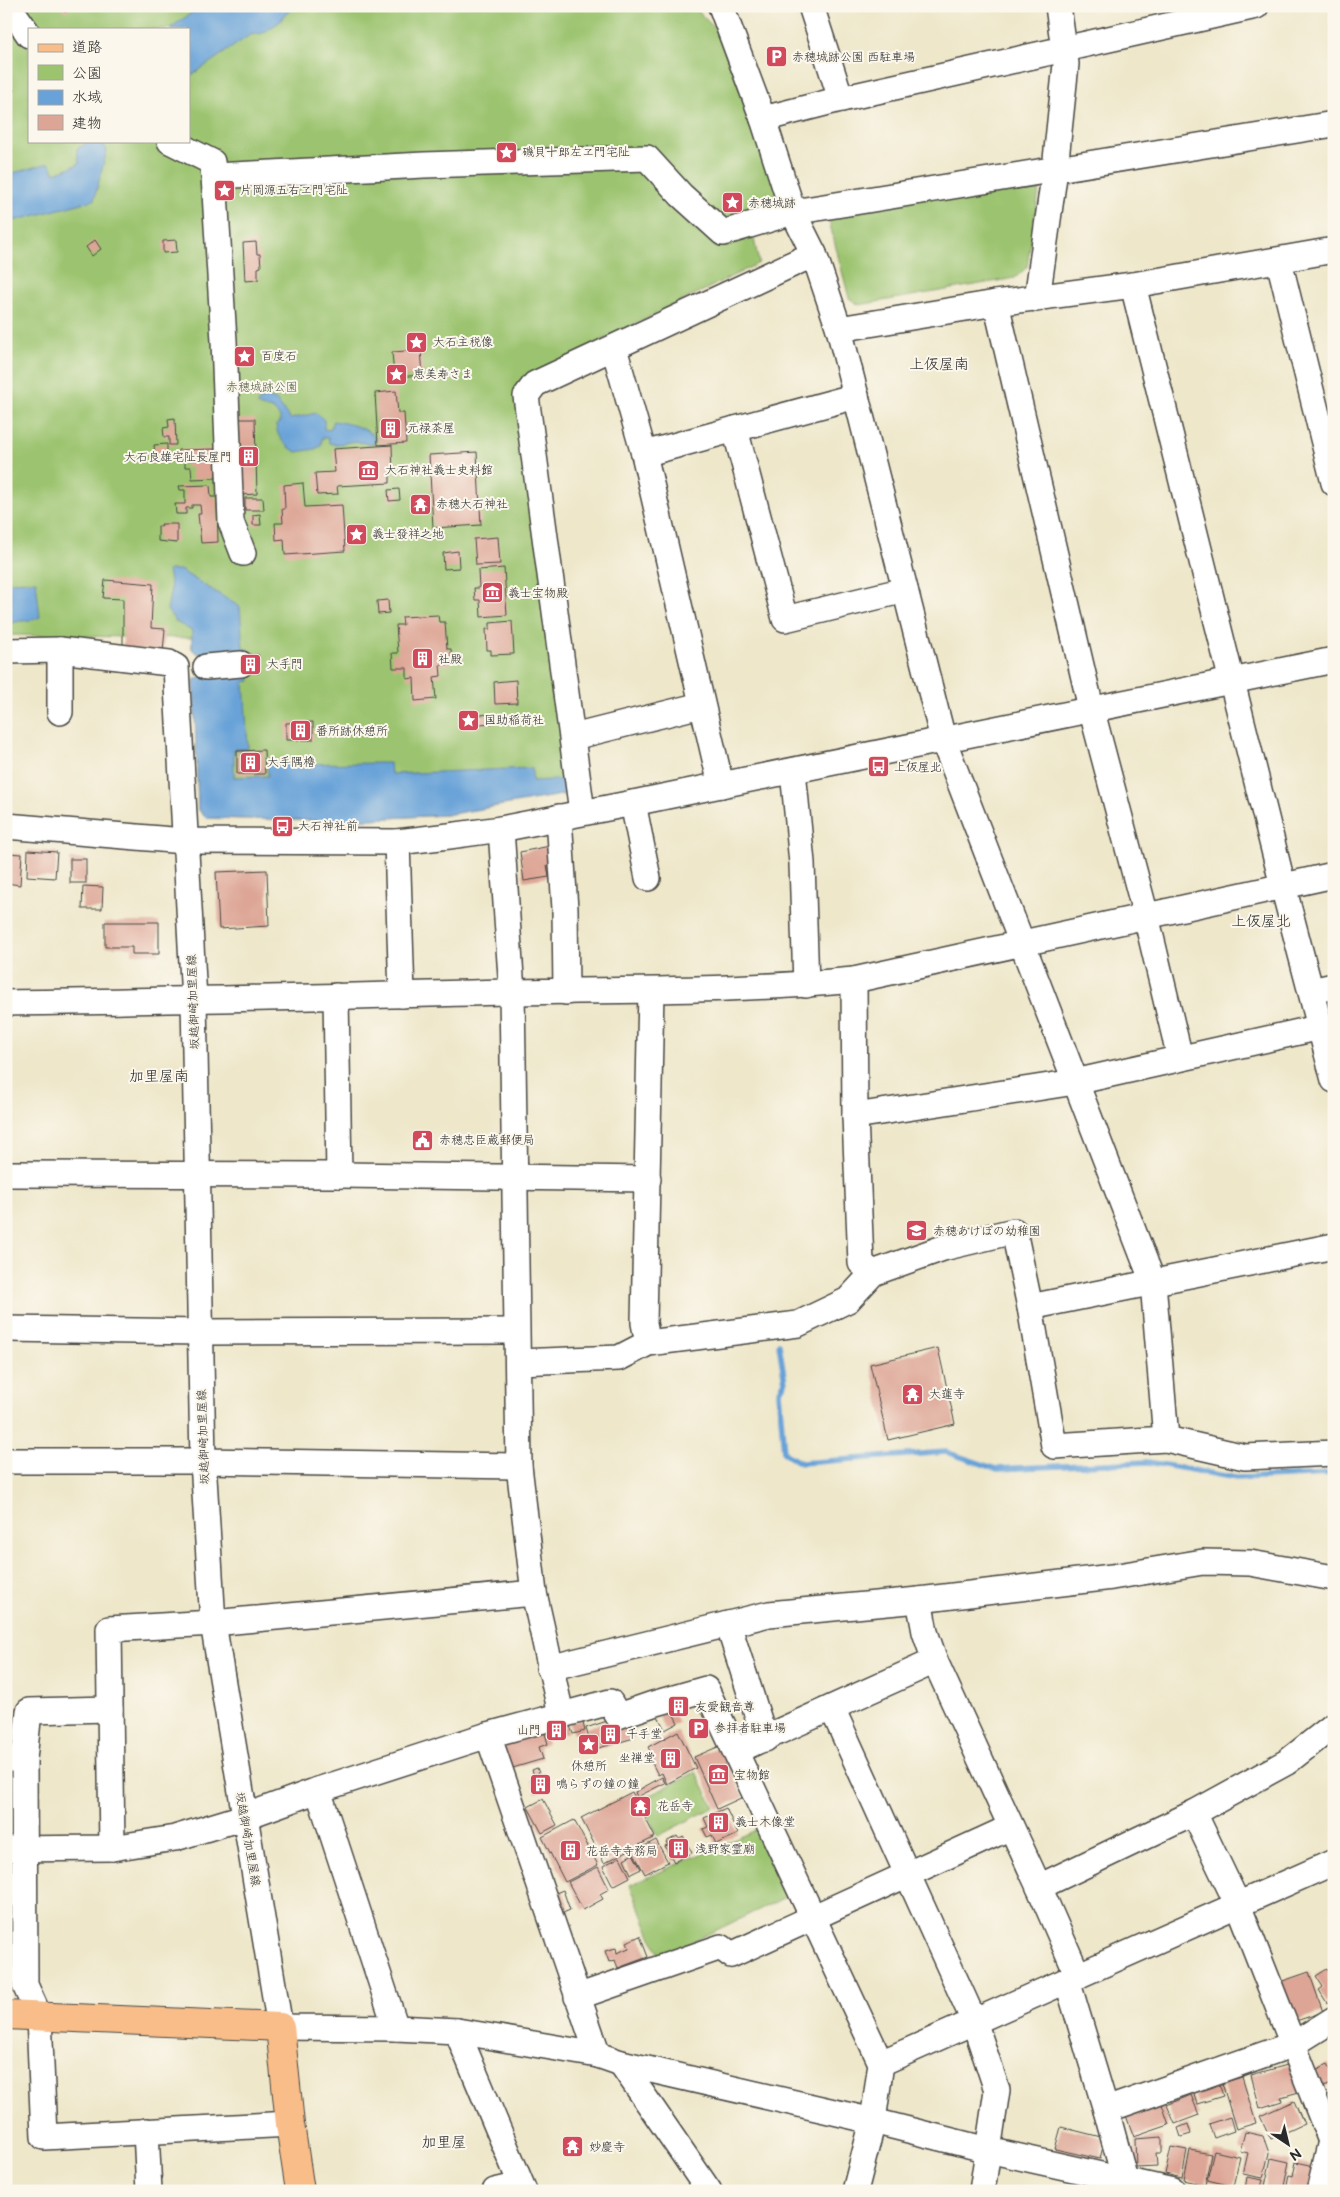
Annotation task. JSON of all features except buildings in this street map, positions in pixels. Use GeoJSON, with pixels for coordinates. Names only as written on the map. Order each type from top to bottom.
{"type":"FeatureCollection","features":[{"type":"Feature","properties":{"kind":"main road"},"geometry":{"type":"LineString","coordinates":[[6,2015],[280,2027]]}},
{"type":"Feature","properties":{"kind":"main road","name":"坂越御崎加里屋線"},"geometry":{"type":"LineString","coordinates":[[280,2027],[290,2124],[300,2191]]}},
{"type":"Feature","properties":{"kind":"street"},"geometry":{"type":"LineString","coordinates":[[9,6],[28,34]]}},
{"type":"Feature","properties":{"kind":"street"},"geometry":{"type":"LineString","coordinates":[[721,6],[763,119],[793,212],[814,254],[839,329],[943,739],[1153,1282],[1166,1439]]}},
{"type":"Feature","properties":{"kind":"street"},"geometry":{"type":"LineString","coordinates":[[811,6],[841,99]]}},
{"type":"Feature","properties":{"kind":"street"},"geometry":{"type":"LineString","coordinates":[[1037,299],[1055,170],[1066,64],[1058,6]]}},
{"type":"Feature","properties":{"kind":"street"},"geometry":{"type":"LineString","coordinates":[[763,119],[841,99],[1256,6]]}},
{"type":"Feature","properties":{"kind":"street"},"geometry":{"type":"LineString","coordinates":[[214,176],[424,165],[647,158],[681,194],[723,233],[793,212],[1334,124]]}},
{"type":"Feature","properties":{"kind":"street"},"geometry":{"type":"LineString","coordinates":[[172,142],[212,162],[224,341],[231,522],[242,553]]}},
{"type":"Feature","properties":{"kind":"street"},"geometry":{"type":"LineString","coordinates":[[839,329],[996,303],[1133,285],[1334,250]]}},
{"type":"Feature","properties":{"kind":"street"},"geometry":{"type":"LineString","coordinates":[[566,992],[565,909],[571,815],[573,738],[526,396],[535,384],[814,254]]}},
{"type":"Feature","properties":{"kind":"street"},"geometry":{"type":"LineString","coordinates":[[1279,261],[1334,483]]}},
{"type":"Feature","properties":{"kind":"street"},"geometry":{"type":"LineString","coordinates":[[1133,285],[1283,886],[1322,988],[1321,1027],[1334,1080]]}},
{"type":"Feature","properties":{"kind":"street"},"geometry":{"type":"LineString","coordinates":[[996,303],[1091,708],[1146,916],[1180,1058]]}},
{"type":"Feature","properties":{"kind":"street"},"geometry":{"type":"LineString","coordinates":[[614,348],[644,454],[721,785]]}},
{"type":"Feature","properties":{"kind":"street"},"geometry":{"type":"LineString","coordinates":[[644,454],[856,396]]}},
{"type":"Feature","properties":{"kind":"street"},"geometry":{"type":"LineString","coordinates":[[735,429],[785,619],[905,590]]}},
{"type":"Feature","properties":{"kind":"street"},"geometry":{"type":"LineString","coordinates":[[6,651],[60,650],[60,712]]}},
{"type":"Feature","properties":{"kind":"street","name":"坂越御崎加里屋線"},"geometry":{"type":"LineString","coordinates":[[60,650],[168,662],[176,667],[194,1000],[200,1332],[204,1461],[213,1623],[280,2027]]}},
{"type":"Feature","properties":{"kind":"street"},"geometry":{"type":"LineString","coordinates":[[6,826],[184,841],[397,842],[501,829],[1334,660]]}},
{"type":"Feature","properties":{"kind":"street"},"geometry":{"type":"LineString","coordinates":[[206,667],[242,664]]}},
{"type":"Feature","properties":{"kind":"street"},"geometry":{"type":"LineString","coordinates":[[573,738],[701,705]]}},
{"type":"Feature","properties":{"kind":"street"},"geometry":{"type":"LineString","coordinates":[[793,771],[802,863],[806,985]]}},
{"type":"Feature","properties":{"kind":"street"},"geometry":{"type":"LineString","coordinates":[[633,803],[648,878]]}},
{"type":"Feature","properties":{"kind":"street"},"geometry":{"type":"LineString","coordinates":[[501,829],[512,992],[513,1177],[519,1466],[534,1593],[561,1714]]}},
{"type":"Feature","properties":{"kind":"street"},"geometry":{"type":"LineString","coordinates":[[397,842],[402,994]]}},
{"type":"Feature","properties":{"kind":"street"},"geometry":{"type":"LineString","coordinates":[[6,1004],[402,994],[651,991],[806,985],[854,980],[1334,875]]}},
{"type":"Feature","properties":{"kind":"street"},"geometry":{"type":"LineString","coordinates":[[854,980],[854,1116],[861,1263],[873,1273]]}},
{"type":"Feature","properties":{"kind":"street"},"geometry":{"type":"LineString","coordinates":[[648,1343],[644,1323],[651,991]]}},
{"type":"Feature","properties":{"kind":"street"},"geometry":{"type":"LineString","coordinates":[[336,996],[339,1175]]}},
{"type":"Feature","properties":{"kind":"street"},"geometry":{"type":"LineString","coordinates":[[854,1116],[1075,1082],[1321,1027]]}},
{"type":"Feature","properties":{"kind":"street"},"geometry":{"type":"LineString","coordinates":[[6,1174],[339,1175],[648,1179]]}},
{"type":"Feature","properties":{"kind":"street"},"geometry":{"type":"LineString","coordinates":[[518,1362],[619,1358],[648,1343],[798,1324],[848,1300],[873,1273],[942,1248],[1014,1231],[1030,1307],[1054,1446],[1166,1439],[1245,1457],[1334,1453]]}},
{"type":"Feature","properties":{"kind":"street"},"geometry":{"type":"LineString","coordinates":[[1030,1307],[1334,1246]]}},
{"type":"Feature","properties":{"kind":"street"},"geometry":{"type":"LineString","coordinates":[[6,1329],[200,1332],[516,1331]]}},
{"type":"Feature","properties":{"kind":"street"},"geometry":{"type":"LineString","coordinates":[[6,1461],[204,1461],[519,1466]]}},
{"type":"Feature","properties":{"kind":"street"},"geometry":{"type":"LineString","coordinates":[[550,1668],[769,1614],[919,1600],[1112,1577],[1203,1562],[1250,1563],[1334,1578]]}},
{"type":"Feature","properties":{"kind":"street"},"geometry":{"type":"LineString","coordinates":[[112,1848],[109,1629],[213,1623],[534,1593]]}},
{"type":"Feature","properties":{"kind":"street"},"geometry":{"type":"LineString","coordinates":[[919,1600],[935,1661],[1039,1887],[1072,1978],[1106,2110],[1129,2185]]}},
{"type":"Feature","properties":{"kind":"street"},"geometry":{"type":"LineString","coordinates":[[728,1624],[765,1739]]}},
{"type":"Feature","properties":{"kind":"street"},"geometry":{"type":"LineString","coordinates":[[736,1751],[935,1661]]}},
{"type":"Feature","properties":{"kind":"street"},"geometry":{"type":"LineString","coordinates":[[15,1849],[112,1848],[175,1838],[244,1817],[318,1790],[488,1735],[561,1714],[610,1702],[618,1716],[706,1689],[881,2063],[873,2121],[855,2191]]}},
{"type":"Feature","properties":{"kind":"street"},"geometry":{"type":"LineString","coordinates":[[832,1708],[974,2021],[997,2090],[982,2191]]}},
{"type":"Feature","properties":{"kind":"street"},"geometry":{"type":"LineString","coordinates":[[110,1709],[29,1711],[15,1759],[15,1849],[25,1985],[38,2016],[44,2137],[146,2130],[290,2124]]}},
{"type":"Feature","properties":{"kind":"street"},"geometry":{"type":"LineString","coordinates":[[1039,1887],[1194,1813],[1287,1762],[1334,1725]]}},
{"type":"Feature","properties":{"kind":"street"},"geometry":{"type":"LineString","coordinates":[[488,1735],[577,1997],[609,2059],[705,2189]]}},
{"type":"Feature","properties":{"kind":"street"},"geometry":{"type":"LineString","coordinates":[[318,1790],[396,2028]]}},
{"type":"Feature","properties":{"kind":"street"},"geometry":{"type":"LineString","coordinates":[[1194,1813],[1238,1906],[1332,2140],[1319,2191]]}},
{"type":"Feature","properties":{"kind":"street"},"geometry":{"type":"LineString","coordinates":[[577,1997],[721,1947],[731,1955],[1011,1827]]}},
{"type":"Feature","properties":{"kind":"street"},"geometry":{"type":"LineString","coordinates":[[881,2063],[1334,1862]]}},
{"type":"Feature","properties":{"kind":"street"},"geometry":{"type":"LineString","coordinates":[[1106,2110],[1294,2044],[1334,2019]]}},
{"type":"Feature","properties":{"kind":"street"},"geometry":{"type":"LineString","coordinates":[[280,2027],[396,2028],[457,2031],[609,2059],[873,2121],[1129,2185],[1172,2191]]}},
{"type":"Feature","properties":{"kind":"street"},"geometry":{"type":"LineString","coordinates":[[457,2031],[522,2188],[495,2191]]}},
{"type":"Feature","properties":{"kind":"street"},"geometry":{"type":"LineString","coordinates":[[146,2130],[149,2191]]}},
{"type":"Feature","properties":{"kind":"green space","name":"赤穂城跡公園"},"geometry":{"type":"Polygon","coordinates":[[[6,6],[693,6],[720,34],[778,191],[768,208],[749,215],[759,263],[530,376],[570,779],[446,815],[330,821],[206,818],[198,809],[194,680],[201,676],[208,661],[192,649],[192,638],[6,635],[6,6]]]}},
{"type":"Feature","properties":{"kind":"green space"},"geometry":{"type":"Polygon","coordinates":[[[1041,178],[1027,267],[1015,278],[859,305],[849,298],[827,213],[1041,178]]]}},
{"type":"Feature","properties":{"kind":"green space"},"geometry":{"type":"Polygon","coordinates":[[[696,1772],[714,1807],[658,1836],[640,1800],[696,1772]]]}},
{"type":"Feature","properties":{"kind":"green space"},"geometry":{"type":"Polygon","coordinates":[[[763,1827],[794,1893],[660,1957],[630,1885],[763,1827]]]}},
{"type":"Feature","properties":{"kind":"water"},"geometry":{"type":"Polygon","coordinates":[[[201,6],[293,6],[293,9],[282,17],[282,20],[263,33],[250,35],[190,76],[190,28],[170,28],[201,6]]]}},
{"type":"Feature","properties":{"kind":"water"},"geometry":{"type":"Polygon","coordinates":[[[88,142],[102,142],[107,150],[94,200],[6,223],[6,175],[49,163],[55,173],[79,164],[77,149],[88,142]]]}},
{"type":"Feature","properties":{"kind":"water"},"geometry":{"type":"Polygon","coordinates":[[[266,397],[276,400],[290,419],[316,413],[324,420],[324,429],[330,430],[333,421],[356,426],[372,434],[375,438],[374,444],[354,442],[333,444],[329,443],[328,438],[322,438],[321,446],[297,452],[289,448],[280,438],[276,425],[280,422],[277,413],[274,410],[257,405],[258,402],[266,397]]]}},
{"type":"Feature","properties":{"kind":"water"},"geometry":{"type":"Polygon","coordinates":[[[168,570],[180,570],[240,607],[243,649],[248,649],[248,654],[240,674],[249,674],[250,681],[244,682],[248,749],[234,749],[234,777],[268,776],[267,764],[390,763],[391,774],[532,768],[532,781],[570,779],[573,793],[446,815],[330,821],[206,818],[198,809],[194,680],[201,676],[208,661],[192,649],[192,631],[176,622],[167,610],[171,589],[168,570]]]}},
{"type":"Feature","properties":{"kind":"water"},"geometry":{"type":"Polygon","coordinates":[[[36,581],[40,617],[15,622],[6,627],[6,582],[36,581]]]}},
{"type":"Feature","properties":{"kind":"waterway"},"geometry":{"type":"LineString","coordinates":[[779,1344],[785,1382],[779,1392],[784,1453],[801,1463],[946,1452],[997,1469],[1148,1462],[1236,1478],[1334,1474]]}},
{"type":"Feature","properties":{"kind":"place","name":"赤穂城跡公園 西駐車場"},"geometry":{"type":"Point","coordinates":[776,57]}},
{"type":"Feature","properties":{"kind":"place","name":"磯貝十郎左ヱ門宅阯"},"geometry":{"type":"Point","coordinates":[506,152]}},
{"type":"Feature","properties":{"kind":"place","name":"片岡源五右ヱ門宅阯"},"geometry":{"type":"Point","coordinates":[224,190]}},
{"type":"Feature","properties":{"kind":"place","name":"赤穂城跡"},"geometry":{"type":"Point","coordinates":[732,203]}},
{"type":"Feature","properties":{"kind":"place","name":"大石主税像"},"geometry":{"type":"Point","coordinates":[417,342]}},
{"type":"Feature","properties":{"kind":"place","name":"百度石"},"geometry":{"type":"Point","coordinates":[245,356]}},
{"type":"Feature","properties":{"kind":"place","name":"恵美寿さま"},"geometry":{"type":"Point","coordinates":[397,374]}},
{"type":"Feature","properties":{"kind":"place","name":"元禄茶屋"},"geometry":{"type":"Point","coordinates":[391,428]}},
{"type":"Feature","properties":{"kind":"place","name":"大石良雄宅阯長屋門"},"geometry":{"type":"Point","coordinates":[248,457]}},
{"type":"Feature","properties":{"kind":"place","name":"大石神社義士史料館"},"geometry":{"type":"Point","coordinates":[369,470]}},
{"type":"Feature","properties":{"kind":"place","name":"赤穂大石神社"},"geometry":{"type":"Point","coordinates":[420,504]}},
{"type":"Feature","properties":{"kind":"place","name":"義士發祥之地"},"geometry":{"type":"Point","coordinates":[356,534]}},
{"type":"Feature","properties":{"kind":"place","name":"義士宝物殿"},"geometry":{"type":"Point","coordinates":[492,593]}},
{"type":"Feature","properties":{"kind":"place","name":"社殿"},"geometry":{"type":"Point","coordinates":[422,659]}},
{"type":"Feature","properties":{"kind":"place","name":"大手門"},"geometry":{"type":"Point","coordinates":[251,664]}},
{"type":"Feature","properties":{"kind":"place","name":"国助稲荷社"},"geometry":{"type":"Point","coordinates":[468,720]}},
{"type":"Feature","properties":{"kind":"place","name":"番所跡休憩所"},"geometry":{"type":"Point","coordinates":[300,731]}},
{"type":"Feature","properties":{"kind":"place","name":"大手隅櫓"},"geometry":{"type":"Point","coordinates":[251,762]}},
{"type":"Feature","properties":{"kind":"place","name":"上仮屋北"},"geometry":{"type":"Point","coordinates":[878,767]}},
{"type":"Feature","properties":{"kind":"place","name":"大石神社前"},"geometry":{"type":"Point","coordinates":[282,826]}},
{"type":"Feature","properties":{"kind":"place","name":"赤穂忠臣蔵郵便局"},"geometry":{"type":"Point","coordinates":[423,1140]}},
{"type":"Feature","properties":{"kind":"place","name":"赤穂あけぼの幼稚園"},"geometry":{"type":"Point","coordinates":[917,1231]}},
{"type":"Feature","properties":{"kind":"place","name":"大蓮寺"},"geometry":{"type":"Point","coordinates":[913,1394]}},
{"type":"Feature","properties":{"kind":"place","name":"友愛観音尊"},"geometry":{"type":"Point","coordinates":[679,1707]}},
{"type":"Feature","properties":{"kind":"place","name":"参拝者駐車場"},"geometry":{"type":"Point","coordinates":[698,1728]}},
{"type":"Feature","properties":{"kind":"place","name":"山門"},"geometry":{"type":"Point","coordinates":[557,1730]}},
{"type":"Feature","properties":{"kind":"place","name":"千手堂"},"geometry":{"type":"Point","coordinates":[610,1734]}},
{"type":"Feature","properties":{"kind":"place","name":"休憩所"},"geometry":{"type":"Point","coordinates":[589,1745]}},
{"type":"Feature","properties":{"kind":"place","name":"坐禅堂"},"geometry":{"type":"Point","coordinates":[671,1758]}},
{"type":"Feature","properties":{"kind":"place","name":"宝物館"},"geometry":{"type":"Point","coordinates":[718,1775]}},
{"type":"Feature","properties":{"kind":"place","name":"鳴らずの鐘の鐘"},"geometry":{"type":"Point","coordinates":[540,1784]}},
{"type":"Feature","properties":{"kind":"place","name":"花岳寺"},"geometry":{"type":"Point","coordinates":[641,1806]}},
{"type":"Feature","properties":{"kind":"place","name":"義士木像堂"},"geometry":{"type":"Point","coordinates":[719,1822]}},
{"type":"Feature","properties":{"kind":"place","name":"浅野家霊廟"},"geometry":{"type":"Point","coordinates":[679,1849]}},
{"type":"Feature","properties":{"kind":"place","name":"花岳寺寺務局"},"geometry":{"type":"Point","coordinates":[570,1851]}},
{"type":"Feature","properties":{"kind":"place","name":"妙慶寺"},"geometry":{"type":"Point","coordinates":[573,2147]}},
{"type":"Feature","properties":{"kind":"district","name":"上仮屋南"},"geometry":{"type":"Point","coordinates":[939,364]}},
{"type":"Feature","properties":{"kind":"district","name":"上仮屋北"},"geometry":{"type":"Point","coordinates":[1261,921]}},
{"type":"Feature","properties":{"kind":"district","name":"加里屋南"},"geometry":{"type":"Point","coordinates":[159,1076]}},
{"type":"Feature","properties":{"kind":"district","name":"加里屋"},"geometry":{"type":"Point","coordinates":[444,2142]}}]}
